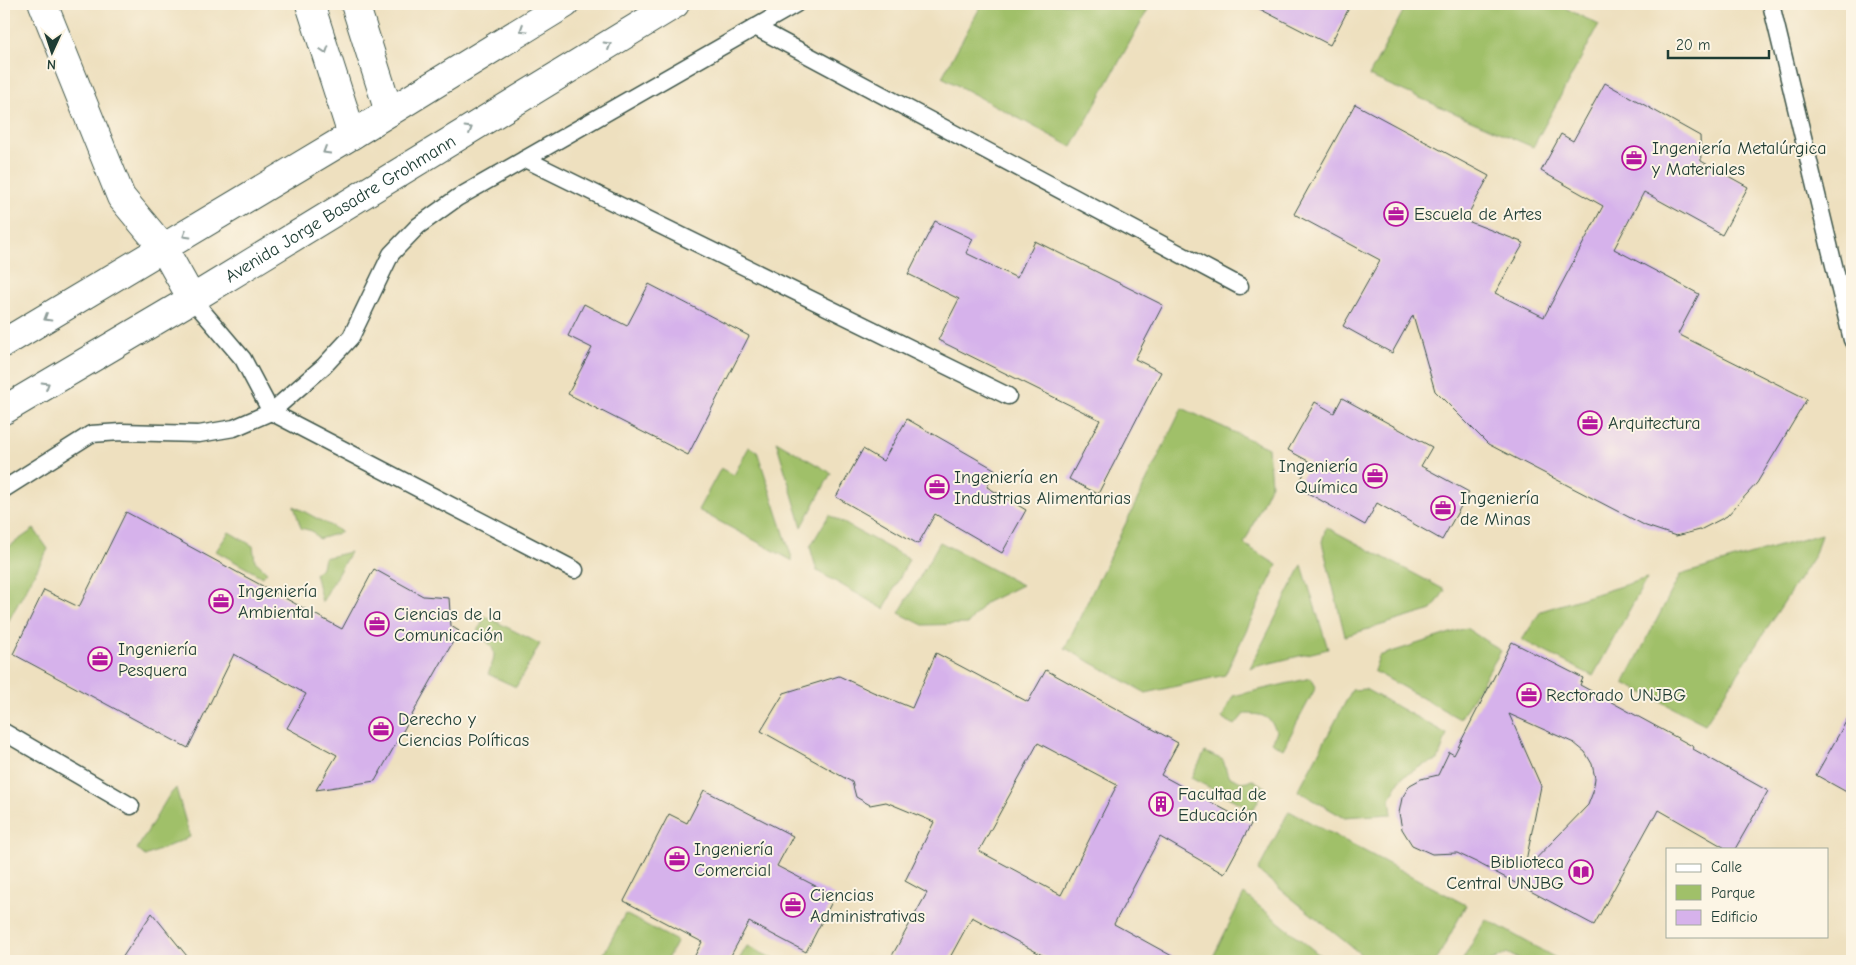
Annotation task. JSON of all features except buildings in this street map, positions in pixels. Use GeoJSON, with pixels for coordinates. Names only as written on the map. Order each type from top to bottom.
{"type":"FeatureCollection","features":[{"type":"Feature","properties":{"kind":"main road"},"geometry":{"type":"LineString","coordinates":[[43,4],[121,196],[164,249],[192,299]]}},
{"type":"Feature","properties":{"kind":"main road"},"geometry":{"type":"LineString","coordinates":[[310,4],[352,135]]}},
{"type":"Feature","properties":{"kind":"main road"},"geometry":{"type":"LineString","coordinates":[[355,4],[389,112]]}},
{"type":"Feature","properties":{"kind":"main road"},"geometry":{"type":"LineString","coordinates":[[4,343],[164,249],[565,4]]}},
{"type":"Feature","properties":{"kind":"main road","name":"Avenida Jorge Basadre Grohmann"},"geometry":{"type":"LineString","coordinates":[[4,410],[192,299],[675,4]]}},
{"type":"Feature","properties":{"kind":"lane"},"geometry":{"type":"LineString","coordinates":[[4,489],[91,434],[121,432],[199,434],[234,428],[271,412],[324,366],[351,337],[391,254],[418,226],[457,198],[796,4]]}},
{"type":"Feature","properties":{"kind":"lane"},"geometry":{"type":"LineString","coordinates":[[1771,4],[1852,340]]}},
{"type":"Feature","properties":{"kind":"lane"},"geometry":{"type":"LineString","coordinates":[[755,27],[1240,286]]}},
{"type":"Feature","properties":{"kind":"lane"},"geometry":{"type":"LineString","coordinates":[[525,159],[1008,396]]}},
{"type":"Feature","properties":{"kind":"lane"},"geometry":{"type":"LineString","coordinates":[[192,299],[243,359],[271,412],[575,570]]}},
{"type":"Feature","properties":{"kind":"lane"},"geometry":{"type":"LineString","coordinates":[[4,732],[131,806]]}},
{"type":"Feature","properties":{"kind":"green space"},"geometry":{"type":"Polygon","coordinates":[[[982,4],[1151,4],[1072,147],[942,77],[982,4]]]}},
{"type":"Feature","properties":{"kind":"green space"},"geometry":{"type":"Polygon","coordinates":[[[1407,4],[1557,4],[1599,25],[1533,147],[1369,76],[1407,4]]]}},
{"type":"Feature","properties":{"kind":"green space"},"geometry":{"type":"Polygon","coordinates":[[[1182,408],[1268,448],[1271,484],[1244,544],[1277,565],[1225,675],[1146,693],[1065,648],[1182,408]]]}},
{"type":"Feature","properties":{"kind":"green space"},"geometry":{"type":"Polygon","coordinates":[[[776,441],[831,473],[802,527],[776,441]]]}},
{"type":"Feature","properties":{"kind":"green space"},"geometry":{"type":"Polygon","coordinates":[[[749,447],[757,451],[793,561],[698,510],[721,468],[734,475],[749,447]]]}},
{"type":"Feature","properties":{"kind":"green space"},"geometry":{"type":"Polygon","coordinates":[[[294,506],[342,532],[319,539],[312,531],[301,528],[294,506]]]}},
{"type":"Feature","properties":{"kind":"green space"},"geometry":{"type":"Polygon","coordinates":[[[829,515],[909,559],[884,609],[817,571],[810,547],[829,515]]]}},
{"type":"Feature","properties":{"kind":"green space"},"geometry":{"type":"Polygon","coordinates":[[[1326,527],[1445,590],[1432,610],[1345,636],[1322,542],[1326,527]]]}},
{"type":"Feature","properties":{"kind":"green space"},"geometry":{"type":"Polygon","coordinates":[[[34,529],[48,549],[4,629],[4,550],[34,529]]]}},
{"type":"Feature","properties":{"kind":"green space"},"geometry":{"type":"Polygon","coordinates":[[[229,532],[253,546],[255,561],[267,572],[262,577],[216,551],[229,532]]]}},
{"type":"Feature","properties":{"kind":"green space"},"geometry":{"type":"Polygon","coordinates":[[[1821,534],[1815,554],[1705,724],[1624,683],[1680,575],[1821,534]]]}},
{"type":"Feature","properties":{"kind":"green space"},"geometry":{"type":"Polygon","coordinates":[[[940,542],[1022,585],[985,603],[968,624],[923,625],[899,613],[940,542]]]}},
{"type":"Feature","properties":{"kind":"green space"},"geometry":{"type":"Polygon","coordinates":[[[350,552],[322,602],[315,573],[322,567],[324,558],[350,552]]]}},
{"type":"Feature","properties":{"kind":"green space"},"geometry":{"type":"Polygon","coordinates":[[[1302,565],[1328,649],[1250,668],[1302,565]]]}},
{"type":"Feature","properties":{"kind":"green space"},"geometry":{"type":"Polygon","coordinates":[[[1647,578],[1593,676],[1522,640],[1541,611],[1647,578]]]}},
{"type":"Feature","properties":{"kind":"green space"},"geometry":{"type":"Polygon","coordinates":[[[485,616],[540,644],[516,687],[488,674],[493,660],[493,651],[488,643],[477,633],[485,616]]]}},
{"type":"Feature","properties":{"kind":"green space"},"geometry":{"type":"Polygon","coordinates":[[[1466,628],[1501,651],[1460,719],[1374,671],[1379,656],[1466,628]]]}},
{"type":"Feature","properties":{"kind":"green space"},"geometry":{"type":"Polygon","coordinates":[[[1311,678],[1316,687],[1283,749],[1271,742],[1277,732],[1268,719],[1256,714],[1244,714],[1235,725],[1222,718],[1233,696],[1311,678]]]}},
{"type":"Feature","properties":{"kind":"green space"},"geometry":{"type":"Polygon","coordinates":[[[1365,689],[1447,734],[1438,760],[1423,765],[1401,778],[1390,798],[1392,814],[1343,817],[1298,791],[1352,690],[1365,689]]]}},
{"type":"Feature","properties":{"kind":"green space"},"geometry":{"type":"Polygon","coordinates":[[[1205,752],[1223,760],[1228,776],[1241,782],[1253,780],[1265,787],[1253,810],[1191,778],[1205,752]]]}},
{"type":"Feature","properties":{"kind":"green space"},"geometry":{"type":"Polygon","coordinates":[[[176,788],[190,837],[145,856],[137,849],[168,797],[176,788]]]}},
{"type":"Feature","properties":{"kind":"green space"},"geometry":{"type":"Polygon","coordinates":[[[1289,811],[1466,905],[1436,961],[1369,961],[1258,871],[1289,811]]]}},
{"type":"Feature","properties":{"kind":"green space"},"geometry":{"type":"Polygon","coordinates":[[[1244,894],[1327,961],[1211,961],[1244,894]]]}},
{"type":"Feature","properties":{"kind":"green space"},"geometry":{"type":"Polygon","coordinates":[[[625,914],[677,941],[666,961],[600,961],[625,914]]]}},
{"type":"Feature","properties":{"kind":"green space"},"geometry":{"type":"Polygon","coordinates":[[[1486,919],[1561,961],[1522,961],[1507,953],[1493,961],[1462,961],[1486,919]]]}},
{"type":"Feature","properties":{"kind":"green space"},"geometry":{"type":"Polygon","coordinates":[[[747,946],[778,961],[738,961],[747,946]]]}},
{"type":"Feature","properties":{"kind":"place","name":"Ingeniería Metalúrgica y Materiales"},"geometry":{"type":"Point","coordinates":[1634,158]}},
{"type":"Feature","properties":{"kind":"place","name":"Escuela de Artes"},"geometry":{"type":"Point","coordinates":[1396,214]}},
{"type":"Feature","properties":{"kind":"place","name":"Arquitectura"},"geometry":{"type":"Point","coordinates":[1590,423]}},
{"type":"Feature","properties":{"kind":"place","name":"Ingeniería Química"},"geometry":{"type":"Point","coordinates":[1375,476]}},
{"type":"Feature","properties":{"kind":"place","name":"Ingeniería en Industrias Alimentarias"},"geometry":{"type":"Point","coordinates":[937,487]}},
{"type":"Feature","properties":{"kind":"place","name":"Ingeniería de Minas"},"geometry":{"type":"Point","coordinates":[1443,508]}},
{"type":"Feature","properties":{"kind":"place","name":"Ingeniería Ambiental"},"geometry":{"type":"Point","coordinates":[221,601]}},
{"type":"Feature","properties":{"kind":"place","name":"Ciencias de la Comunicación"},"geometry":{"type":"Point","coordinates":[377,624]}},
{"type":"Feature","properties":{"kind":"place","name":"Ingeniería Pesquera"},"geometry":{"type":"Point","coordinates":[100,659]}},
{"type":"Feature","properties":{"kind":"place","name":"Rectorado UNJBG"},"geometry":{"type":"Point","coordinates":[1529,695]}},
{"type":"Feature","properties":{"kind":"place","name":"Derecho y Ciencias Políticas"},"geometry":{"type":"Point","coordinates":[381,729]}},
{"type":"Feature","properties":{"kind":"place","name":"Facultad de Educación"},"geometry":{"type":"Point","coordinates":[1161,804]}},
{"type":"Feature","properties":{"kind":"place","name":"Ingeniería Comercial"},"geometry":{"type":"Point","coordinates":[677,859]}},
{"type":"Feature","properties":{"kind":"place","name":"Biblioteca Central UNJBG"},"geometry":{"type":"Point","coordinates":[1581,872]}},
{"type":"Feature","properties":{"kind":"place","name":"Ciencias Administrativas"},"geometry":{"type":"Point","coordinates":[793,905]}}]}
